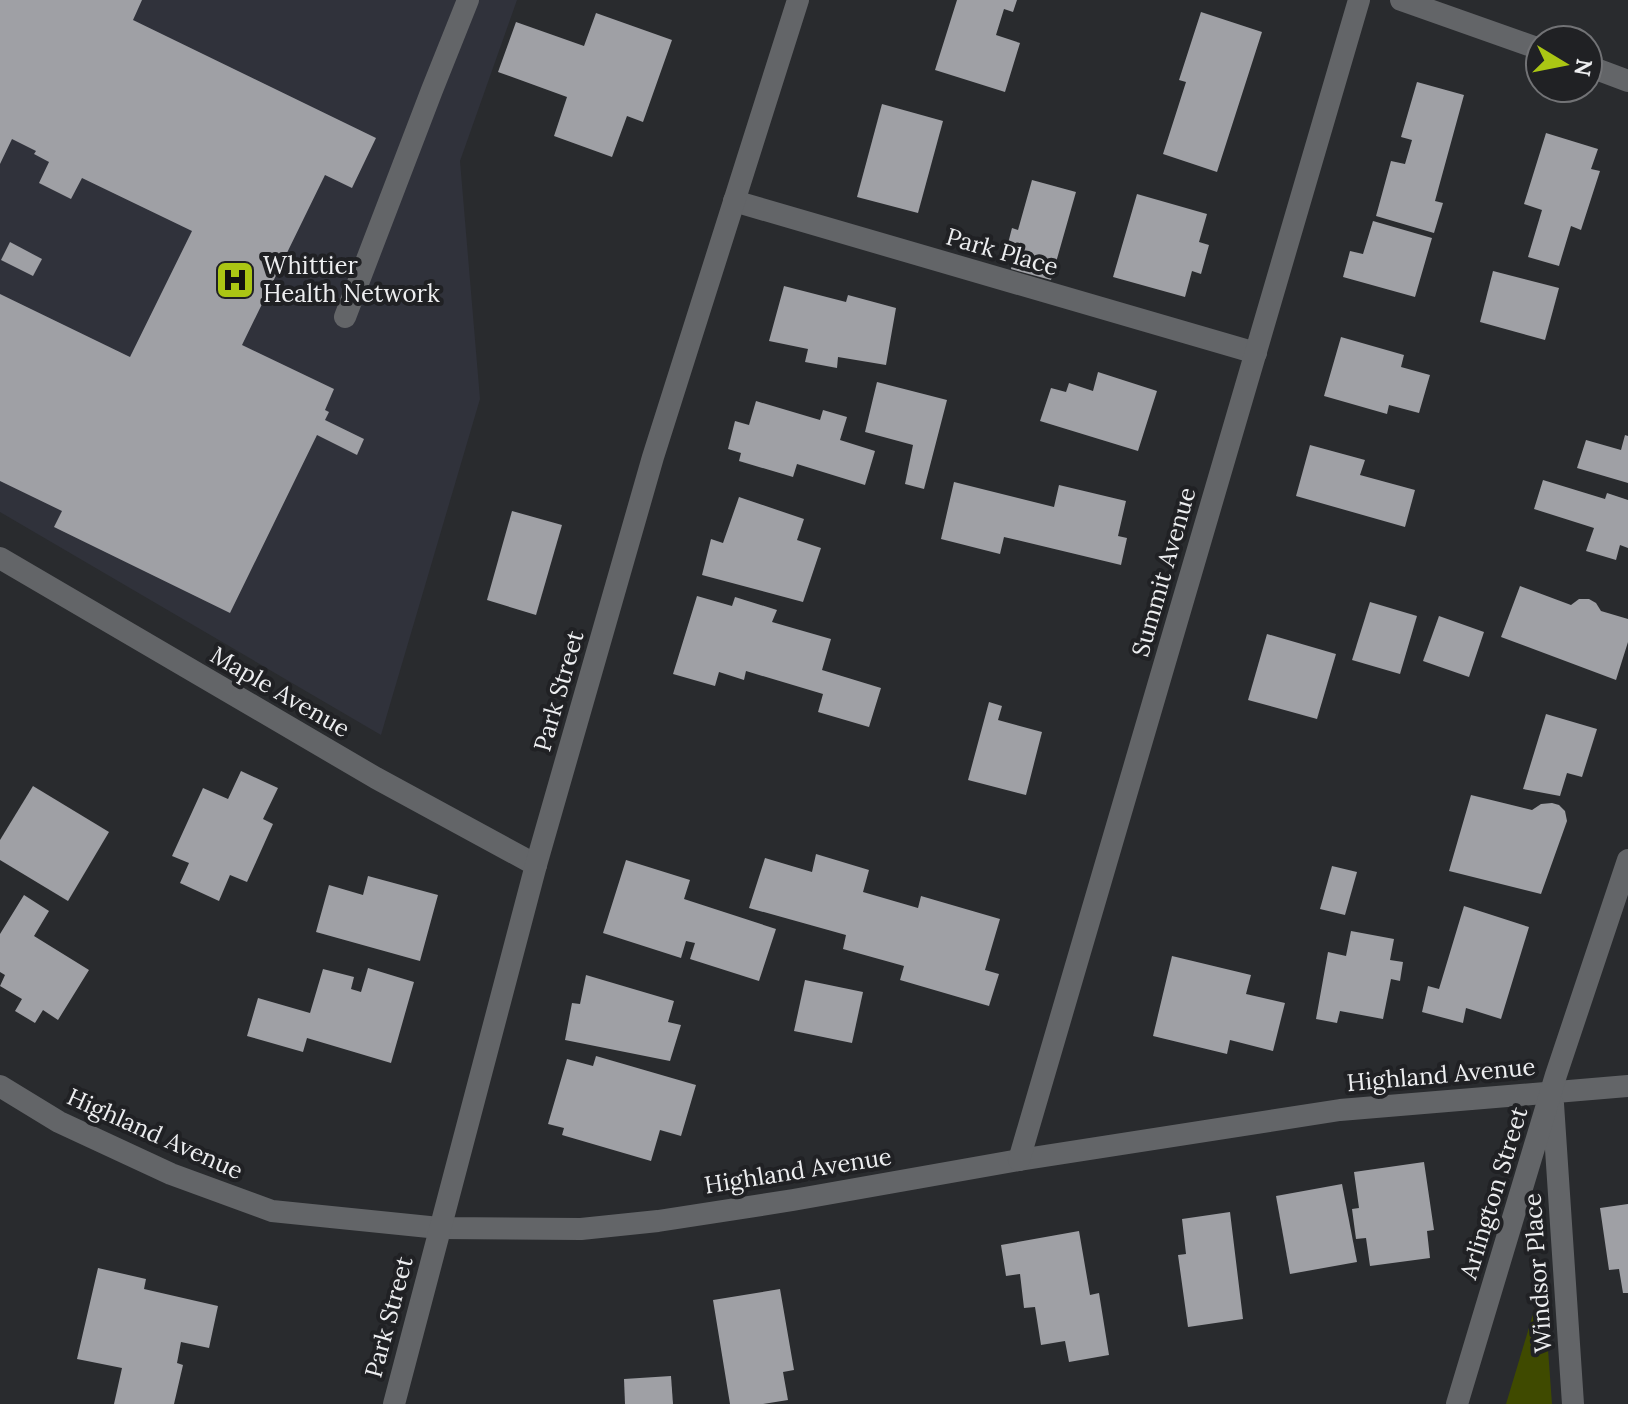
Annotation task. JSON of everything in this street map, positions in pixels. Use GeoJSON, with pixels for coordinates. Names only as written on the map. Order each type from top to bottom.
{"type":"FeatureCollection","features":[{"type":"Feature","properties":{"kind":"street"},"geometry":{"type":"LineString","coordinates":[[345,317],[468,0]]}},
{"type":"Feature","properties":{"kind":"street","name":"Park Street"},"geometry":{"type":"LineString","coordinates":[[394,1404],[536,865],[653,457],[798,0]]}},
{"type":"Feature","properties":{"kind":"street","name":"Summit Avenue"},"geometry":{"type":"LineString","coordinates":[[1019,1160],[1359,0]]}},
{"type":"Feature","properties":{"kind":"street"},"geometry":{"type":"LineString","coordinates":[[1401,0],[1524,43]]}},
{"type":"Feature","properties":{"kind":"street"},"geometry":{"type":"LineString","coordinates":[[1604,72],[1628,81]]}},
{"type":"Feature","properties":{"kind":"street","name":"Park Place"},"geometry":{"type":"LineString","coordinates":[[734,201],[1256,353]]}},
{"type":"Feature","properties":{"kind":"street","name":"Maple Avenue"},"geometry":{"type":"LineString","coordinates":[[0,558],[376,778],[536,865]]}},
{"type":"Feature","properties":{"kind":"street","name":"Arlington Street"},"geometry":{"type":"LineString","coordinates":[[1457,1404],[1552,1091],[1628,860]]}},
{"type":"Feature","properties":{"kind":"street","name":"Highland Avenue"},"geometry":{"type":"LineString","coordinates":[[0,1086],[59,1122],[157,1168],[272,1211],[439,1228],[581,1229],[658,1221],[793,1200],[1019,1160],[1340,1110],[1628,1086]]}},
{"type":"Feature","properties":{"kind":"street","name":"Windsor Place"},"geometry":{"type":"LineString","coordinates":[[1552,1091],[1573,1404]]}},
{"type":"Feature","properties":{"kind":"shaded area","name":"Whittier Health Network"},"geometry":{"type":"Polygon","coordinates":[[[0,0],[517,0],[460,161],[480,399],[381,735],[0,512],[0,0]]]}},
{"type":"Feature","properties":{"kind":"green space"},"geometry":{"type":"Polygon","coordinates":[[[1543,1281],[1552,1404],[1506,1404],[1543,1281]]]}},
{"type":"Feature","properties":{"kind":"building"},"geometry":{"type":"Polygon","coordinates":[[[0,0],[142,0],[133,20],[376,138],[352,188],[325,175],[242,345],[334,389],[325,410],[329,412],[325,420],[364,439],[357,455],[317,435],[230,613],[54,527],[62,511],[0,481],[0,294],[130,357],[192,231],[82,178],[71,199],[39,183],[49,162],[34,154],[36,151],[12,139],[0,164],[0,0]]]}},
{"type":"Feature","properties":{"kind":"building"},"geometry":{"type":"Polygon","coordinates":[[[957,0],[1017,0],[1013,12],[1004,9],[996,35],[1020,43],[1005,92],[935,70],[957,0]]]}},
{"type":"Feature","properties":{"kind":"building"},"geometry":{"type":"Polygon","coordinates":[[[1201,12],[1262,32],[1217,172],[1163,154],[1186,82],[1179,80],[1201,12]]]}},
{"type":"Feature","properties":{"kind":"building"},"geometry":{"type":"Polygon","coordinates":[[[596,13],[672,40],[643,122],[627,116],[612,157],[554,136],[567,97],[498,72],[516,22],[584,46],[596,13]]]}},
{"type":"Feature","properties":{"kind":"building"},"geometry":{"type":"Polygon","coordinates":[[[1417,82],[1464,95],[1435,201],[1443,203],[1434,233],[1376,216],[1391,161],[1405,164],[1412,140],[1401,137],[1417,82]]]}},
{"type":"Feature","properties":{"kind":"building"},"geometry":{"type":"Polygon","coordinates":[[[882,104],[943,121],[918,213],[857,197],[882,104]]]}},
{"type":"Feature","properties":{"kind":"building"},"geometry":{"type":"Polygon","coordinates":[[[1546,133],[1598,149],[1591,169],[1600,171],[1581,230],[1571,226],[1559,266],[1528,257],[1542,210],[1524,204],[1546,133]]]}},
{"type":"Feature","properties":{"kind":"building"},"geometry":{"type":"Polygon","coordinates":[[[1032,180],[1076,192],[1051,280],[1011,269],[1015,253],[1006,251],[1012,228],[1018,230],[1032,180]]]}},
{"type":"Feature","properties":{"kind":"building"},"geometry":{"type":"Polygon","coordinates":[[[1137,194],[1207,214],[1199,242],[1209,245],[1201,274],[1192,271],[1185,297],[1113,277],[1137,194]]]}},
{"type":"Feature","properties":{"kind":"building"},"geometry":{"type":"Polygon","coordinates":[[[1373,221],[1432,238],[1415,297],[1343,277],[1350,251],[1363,254],[1373,221]]]}},
{"type":"Feature","properties":{"kind":"building"},"geometry":{"type":"Polygon","coordinates":[[[10,242],[42,259],[33,276],[1,260],[10,242]]]}},
{"type":"Feature","properties":{"kind":"building"},"geometry":{"type":"Polygon","coordinates":[[[1493,271],[1559,288],[1545,340],[1480,322],[1493,271]]]}},
{"type":"Feature","properties":{"kind":"building"},"geometry":{"type":"Polygon","coordinates":[[[784,286],[846,302],[848,295],[896,308],[886,365],[838,357],[837,368],[805,362],[808,349],[769,341],[784,286]]]}},
{"type":"Feature","properties":{"kind":"building"},"geometry":{"type":"Polygon","coordinates":[[[1341,337],[1404,355],[1401,367],[1430,375],[1419,413],[1389,405],[1387,414],[1324,396],[1341,337]]]}},
{"type":"Feature","properties":{"kind":"building"},"geometry":{"type":"Polygon","coordinates":[[[1098,372],[1157,391],[1138,451],[1040,421],[1051,388],[1066,392],[1069,383],[1093,391],[1098,372]]]}},
{"type":"Feature","properties":{"kind":"building"},"geometry":{"type":"Polygon","coordinates":[[[877,382],[947,400],[924,489],[905,484],[913,445],[865,432],[877,382]]]}},
{"type":"Feature","properties":{"kind":"building"},"geometry":{"type":"Polygon","coordinates":[[[756,401],[820,420],[823,410],[847,417],[840,440],[875,451],[865,485],[797,464],[793,477],[739,461],[741,453],[728,449],[735,421],[749,425],[756,401]]]}},
{"type":"Feature","properties":{"kind":"building"},"geometry":{"type":"Polygon","coordinates":[[[1625,435],[1628,436],[1628,483],[1577,468],[1586,440],[1621,450],[1625,435]]]}},
{"type":"Feature","properties":{"kind":"building"},"geometry":{"type":"Polygon","coordinates":[[[1310,445],[1365,460],[1360,475],[1415,490],[1405,527],[1296,496],[1310,445]]]}},
{"type":"Feature","properties":{"kind":"building"},"geometry":{"type":"Polygon","coordinates":[[[1543,480],[1605,499],[1607,493],[1628,500],[1628,548],[1620,545],[1616,560],[1586,551],[1594,528],[1534,509],[1543,480]]]}},
{"type":"Feature","properties":{"kind":"building"},"geometry":{"type":"Polygon","coordinates":[[[954,482],[1054,507],[1059,485],[1126,501],[1118,536],[1127,538],[1121,565],[1004,537],[1000,554],[941,539],[954,482]]]}},
{"type":"Feature","properties":{"kind":"building"},"geometry":{"type":"Polygon","coordinates":[[[739,497],[804,519],[797,540],[821,548],[803,602],[702,575],[711,539],[723,543],[739,497]]]}},
{"type":"Feature","properties":{"kind":"building"},"geometry":{"type":"Polygon","coordinates":[[[512,511],[562,525],[536,615],[487,600],[512,511]]]}},
{"type":"Feature","properties":{"kind":"building"},"geometry":{"type":"Polygon","coordinates":[[[1520,586],[1571,605],[1579,599],[1589,599],[1601,611],[1628,619],[1628,642],[1616,680],[1501,637],[1520,586]]]}},
{"type":"Feature","properties":{"kind":"building"},"geometry":{"type":"Polygon","coordinates":[[[697,596],[732,606],[735,597],[777,610],[772,622],[831,639],[822,670],[881,688],[869,727],[818,712],[823,694],[746,671],[744,680],[719,672],[715,686],[673,674],[697,596]]]}},
{"type":"Feature","properties":{"kind":"building"},"geometry":{"type":"Polygon","coordinates":[[[1370,602],[1417,616],[1400,674],[1352,660],[1370,602]]]}},
{"type":"Feature","properties":{"kind":"building"},"geometry":{"type":"Polygon","coordinates":[[[1439,616],[1484,632],[1469,677],[1423,661],[1439,616]]]}},
{"type":"Feature","properties":{"kind":"building"},"geometry":{"type":"Polygon","coordinates":[[[1267,634],[1336,654],[1317,719],[1248,700],[1267,634]]]}},
{"type":"Feature","properties":{"kind":"building"},"geometry":{"type":"Polygon","coordinates":[[[989,702],[1002,706],[998,720],[1042,732],[1026,795],[968,780],[989,702]]]}},
{"type":"Feature","properties":{"kind":"building"},"geometry":{"type":"Polygon","coordinates":[[[1546,714],[1597,729],[1582,777],[1567,773],[1560,796],[1523,789],[1546,714]]]}},
{"type":"Feature","properties":{"kind":"building"},"geometry":{"type":"Polygon","coordinates":[[[241,771],[278,788],[263,819],[273,824],[247,882],[230,875],[219,901],[180,883],[189,863],[172,856],[203,788],[228,799],[241,771]]]}},
{"type":"Feature","properties":{"kind":"building"},"geometry":{"type":"Polygon","coordinates":[[[33,786],[109,832],[68,901],[0,860],[0,840],[33,786]]]}},
{"type":"Feature","properties":{"kind":"building"},"geometry":{"type":"Polygon","coordinates":[[[1471,795],[1532,810],[1541,804],[1552,803],[1565,811],[1567,821],[1541,894],[1449,871],[1471,795]]]}},
{"type":"Feature","properties":{"kind":"building"},"geometry":{"type":"Polygon","coordinates":[[[816,854],[869,870],[863,892],[918,908],[921,896],[1000,919],[985,970],[999,974],[989,1006],[900,980],[904,966],[843,949],[846,935],[749,908],[765,858],[812,872],[816,854]]]}},
{"type":"Feature","properties":{"kind":"building"},"geometry":{"type":"Polygon","coordinates":[[[626,860],[690,880],[684,899],[776,929],[759,981],[690,959],[695,943],[686,941],[681,958],[603,933],[626,860]]]}},
{"type":"Feature","properties":{"kind":"building"},"geometry":{"type":"Polygon","coordinates":[[[1332,866],[1357,872],[1345,915],[1320,909],[1332,866]]]}},
{"type":"Feature","properties":{"kind":"building"},"geometry":{"type":"Polygon","coordinates":[[[368,876],[438,895],[420,961],[316,932],[329,885],[363,895],[368,876]]]}},
{"type":"Feature","properties":{"kind":"building"},"geometry":{"type":"Polygon","coordinates":[[[24,895],[49,911],[34,936],[89,970],[58,1020],[43,1010],[35,1023],[15,1011],[22,999],[0,986],[5,975],[0,972],[0,934],[24,895]]]}},
{"type":"Feature","properties":{"kind":"building"},"geometry":{"type":"Polygon","coordinates":[[[1464,906],[1529,927],[1501,1019],[1466,1008],[1463,1023],[1422,1012],[1428,986],[1439,989],[1464,906]]]}},
{"type":"Feature","properties":{"kind":"building"},"geometry":{"type":"Polygon","coordinates":[[[1351,931],[1394,939],[1390,960],[1403,962],[1400,981],[1391,979],[1383,1019],[1340,1011],[1337,1023],[1316,1019],[1328,952],[1346,956],[1351,931]]]}},
{"type":"Feature","properties":{"kind":"building"},"geometry":{"type":"Polygon","coordinates":[[[1172,956],[1251,975],[1246,994],[1285,1003],[1273,1051],[1230,1040],[1227,1054],[1153,1036],[1172,956]]]}},
{"type":"Feature","properties":{"kind":"building"},"geometry":{"type":"Polygon","coordinates":[[[368,968],[414,982],[391,1063],[307,1038],[303,1052],[247,1036],[258,998],[310,1013],[323,969],[354,977],[351,989],[361,992],[368,968]]]}},
{"type":"Feature","properties":{"kind":"building"},"geometry":{"type":"Polygon","coordinates":[[[586,975],[674,1001],[668,1022],[681,1025],[670,1061],[565,1040],[572,1003],[580,1004],[586,975]]]}},
{"type":"Feature","properties":{"kind":"building"},"geometry":{"type":"Polygon","coordinates":[[[805,980],[863,992],[852,1043],[794,1031],[805,980]]]}},
{"type":"Feature","properties":{"kind":"building"},"geometry":{"type":"Polygon","coordinates":[[[596,1056],[696,1085],[681,1136],[660,1130],[651,1161],[562,1135],[564,1128],[548,1124],[567,1059],[593,1066],[596,1056]]]}},
{"type":"Feature","properties":{"kind":"building"},"geometry":{"type":"Polygon","coordinates":[[[1424,1162],[1434,1230],[1427,1231],[1430,1258],[1370,1266],[1366,1238],[1356,1239],[1352,1209],[1359,1208],[1354,1172],[1424,1162]]]}},
{"type":"Feature","properties":{"kind":"building"},"geometry":{"type":"Polygon","coordinates":[[[1342,1184],[1357,1262],[1290,1274],[1276,1196],[1342,1184]]]}},
{"type":"Feature","properties":{"kind":"building"},"geometry":{"type":"Polygon","coordinates":[[[1628,1204],[1628,1293],[1623,1293],[1619,1269],[1609,1270],[1600,1208],[1628,1204]]]}},
{"type":"Feature","properties":{"kind":"building"},"geometry":{"type":"Polygon","coordinates":[[[1230,1212],[1243,1319],[1188,1327],[1178,1255],[1186,1254],[1182,1219],[1230,1212]]]}},
{"type":"Feature","properties":{"kind":"building"},"geometry":{"type":"Polygon","coordinates":[[[1079,1231],[1090,1295],[1099,1293],[1109,1355],[1069,1362],[1065,1341],[1041,1345],[1035,1307],[1024,1308],[1020,1274],[1006,1276],[1001,1245],[1079,1231]]]}},
{"type":"Feature","properties":{"kind":"building"},"geometry":{"type":"Polygon","coordinates":[[[98,1268],[146,1279],[144,1289],[218,1306],[209,1348],[181,1342],[177,1363],[183,1365],[174,1404],[114,1404],[122,1368],[77,1359],[98,1268]]]}},
{"type":"Feature","properties":{"kind":"building"},"geometry":{"type":"Polygon","coordinates":[[[780,1289],[794,1370],[783,1372],[788,1400],[730,1404],[713,1300],[780,1289]]]}},
{"type":"Feature","properties":{"kind":"building"},"geometry":{"type":"Polygon","coordinates":[[[671,1376],[673,1404],[625,1404],[624,1379],[671,1376]]]}},
{"type":"Feature","properties":{"kind":"place","name":"Whittier Health Network"},"geometry":{"type":"Point","coordinates":[235,280]}}]}
